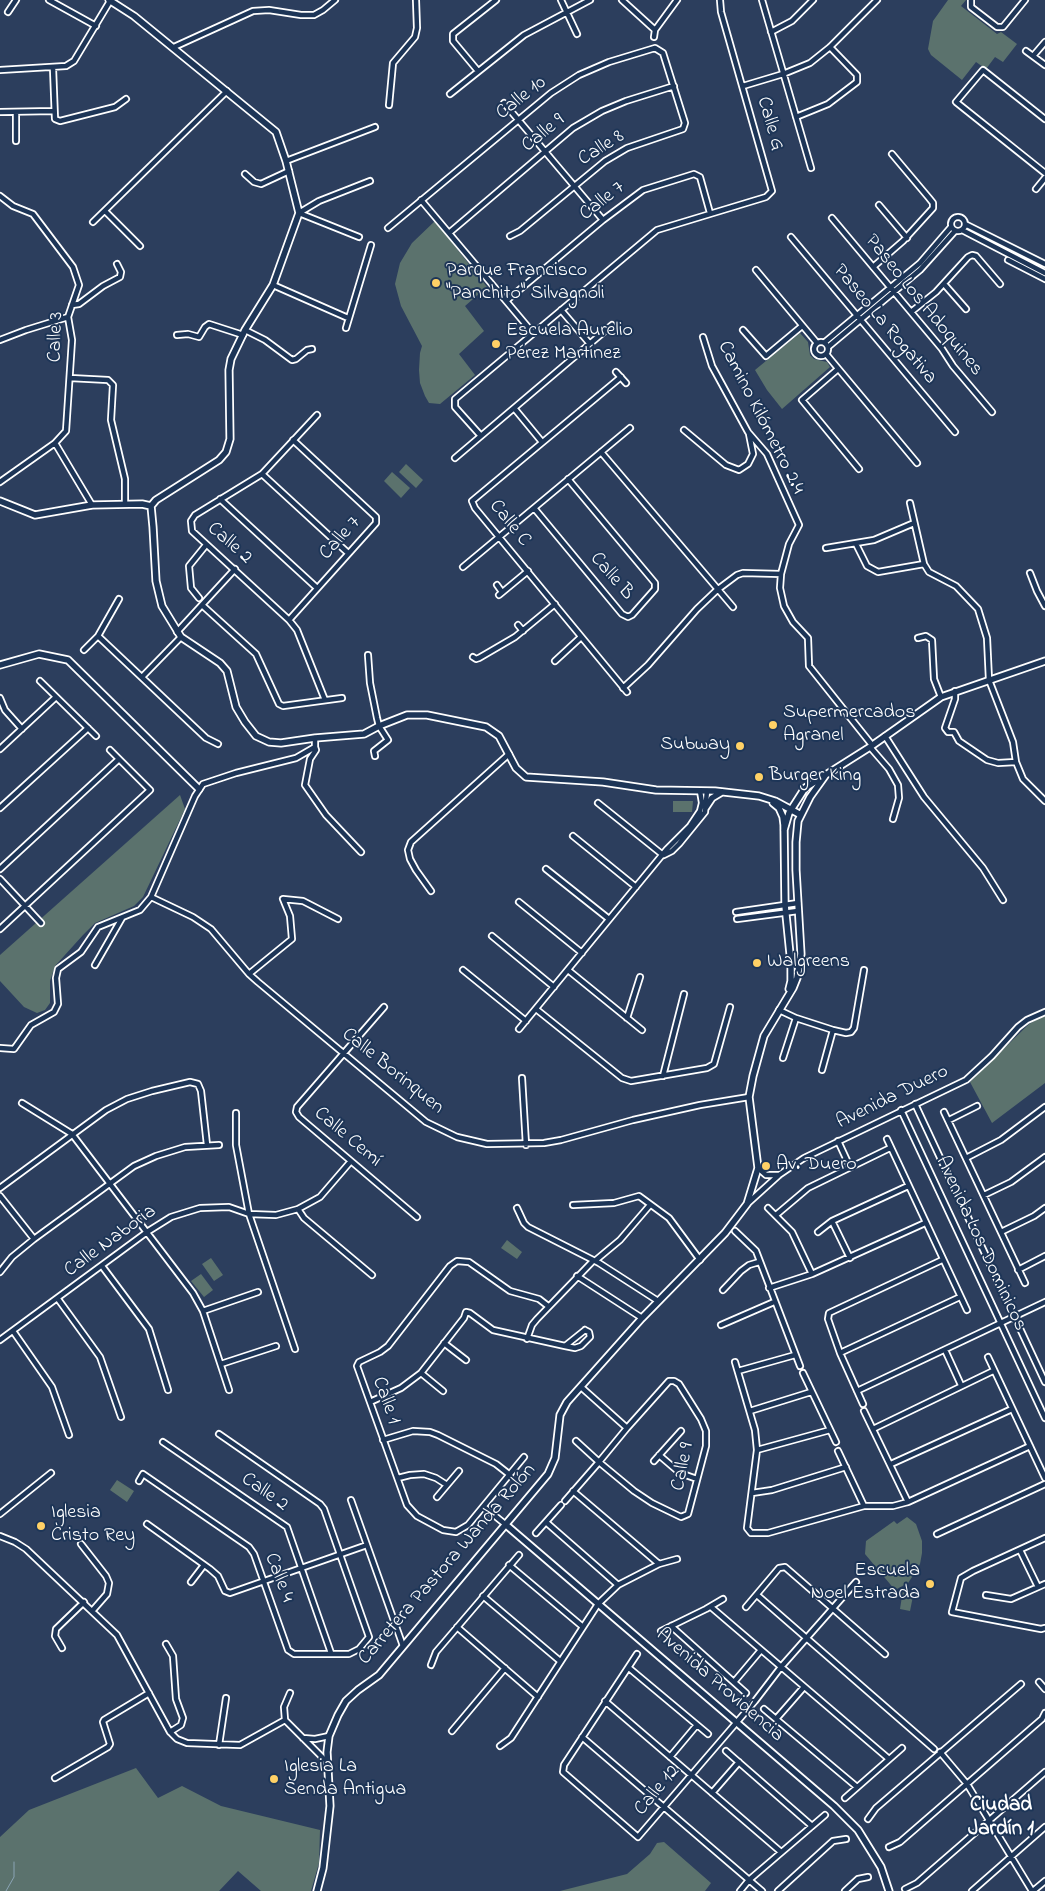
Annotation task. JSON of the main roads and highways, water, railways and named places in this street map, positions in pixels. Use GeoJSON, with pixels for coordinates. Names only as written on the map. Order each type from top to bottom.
{"type":"FeatureCollection","features":[{"type":"Feature","properties":{"kind":"waterway"},"geometry":{"type":"LineString","coordinates":[[6,1891],[14,1877],[14,1862]]}},
{"type":"Feature","properties":{"kind":"place","name":"Parque Francisco \"Panchito\" Silvagnoli"},"geometry":{"type":"Point","coordinates":[436,283]}},
{"type":"Feature","properties":{"kind":"place","name":"Escuela Aurelio Pérez Martínez"},"geometry":{"type":"Point","coordinates":[496,344]}},
{"type":"Feature","properties":{"kind":"place","name":"Supermercados Agranel"},"geometry":{"type":"Point","coordinates":[773,725]}},
{"type":"Feature","properties":{"kind":"place","name":"Subway"},"geometry":{"type":"Point","coordinates":[740,746]}},
{"type":"Feature","properties":{"kind":"place","name":"Burger King"},"geometry":{"type":"Point","coordinates":[759,777]}},
{"type":"Feature","properties":{"kind":"place","name":"Walgreens"},"geometry":{"type":"Point","coordinates":[757,963]}},
{"type":"Feature","properties":{"kind":"place","name":"Av. Duero"},"geometry":{"type":"Point","coordinates":[766,1166]}},
{"type":"Feature","properties":{"kind":"place","name":"Iglesia Cristo Rey"},"geometry":{"type":"Point","coordinates":[41,1526]}},
{"type":"Feature","properties":{"kind":"place","name":"Escuela Noel Estrada"},"geometry":{"type":"Point","coordinates":[930,1584]}},
{"type":"Feature","properties":{"kind":"place","name":"Iglesia La Senda Antigua"},"geometry":{"type":"Point","coordinates":[274,1779]}},
{"type":"Feature","properties":{"kind":"district","name":"Ciudad Jardín 1"},"geometry":{"type":"Point","coordinates":[1001,1819]}}]}
